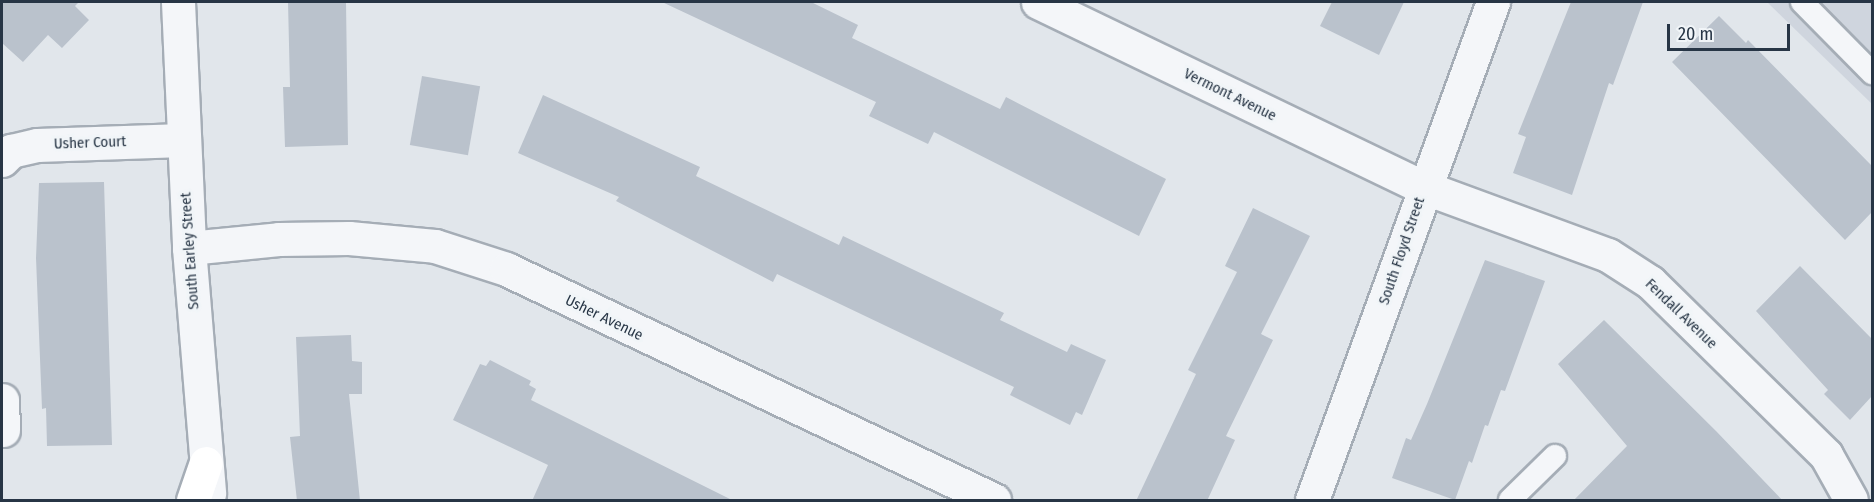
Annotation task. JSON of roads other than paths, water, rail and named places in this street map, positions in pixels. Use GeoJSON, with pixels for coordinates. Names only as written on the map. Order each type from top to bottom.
{"type":"FeatureCollection","features":[{"type":"Feature","properties":{"kind":"main road"},"geometry":{"type":"LineString","coordinates":[[193,501],[206,463]]}},
{"type":"Feature","properties":{"kind":"street","name":"South Earley Street"},"geometry":{"type":"LineString","coordinates":[[178,2],[189,248],[209,501]]}},
{"type":"Feature","properties":{"kind":"street","name":"Vermont Avenue"},"geometry":{"type":"LineString","coordinates":[[1038,2],[1423,187]]}},
{"type":"Feature","properties":{"kind":"street","name":"South Floyd Street"},"geometry":{"type":"LineString","coordinates":[[1312,501],[1347,411],[1423,187],[1493,2]]}},
{"type":"Feature","properties":{"kind":"street","name":"Usher Court"},"geometry":{"type":"LineString","coordinates":[[2,160],[11,151],[38,145],[183,140]]}},
{"type":"Feature","properties":{"kind":"street","name":"Fendall Avenue"},"geometry":{"type":"LineString","coordinates":[[1423,187],[1608,255],[1650,282],[1826,455],[1851,501]]}},
{"type":"Feature","properties":{"kind":"street","name":"Usher Avenue"},"geometry":{"type":"LineString","coordinates":[[189,248],[337,238],[435,246],[506,269],[994,501]]}},
{"type":"Feature","properties":{"kind":"lane"},"geometry":{"type":"LineString","coordinates":[[1803,2],[1872,73]]}},
{"type":"Feature","properties":{"kind":"lane"},"geometry":{"type":"LineString","coordinates":[[1510,501],[1555,456]]}}]}
